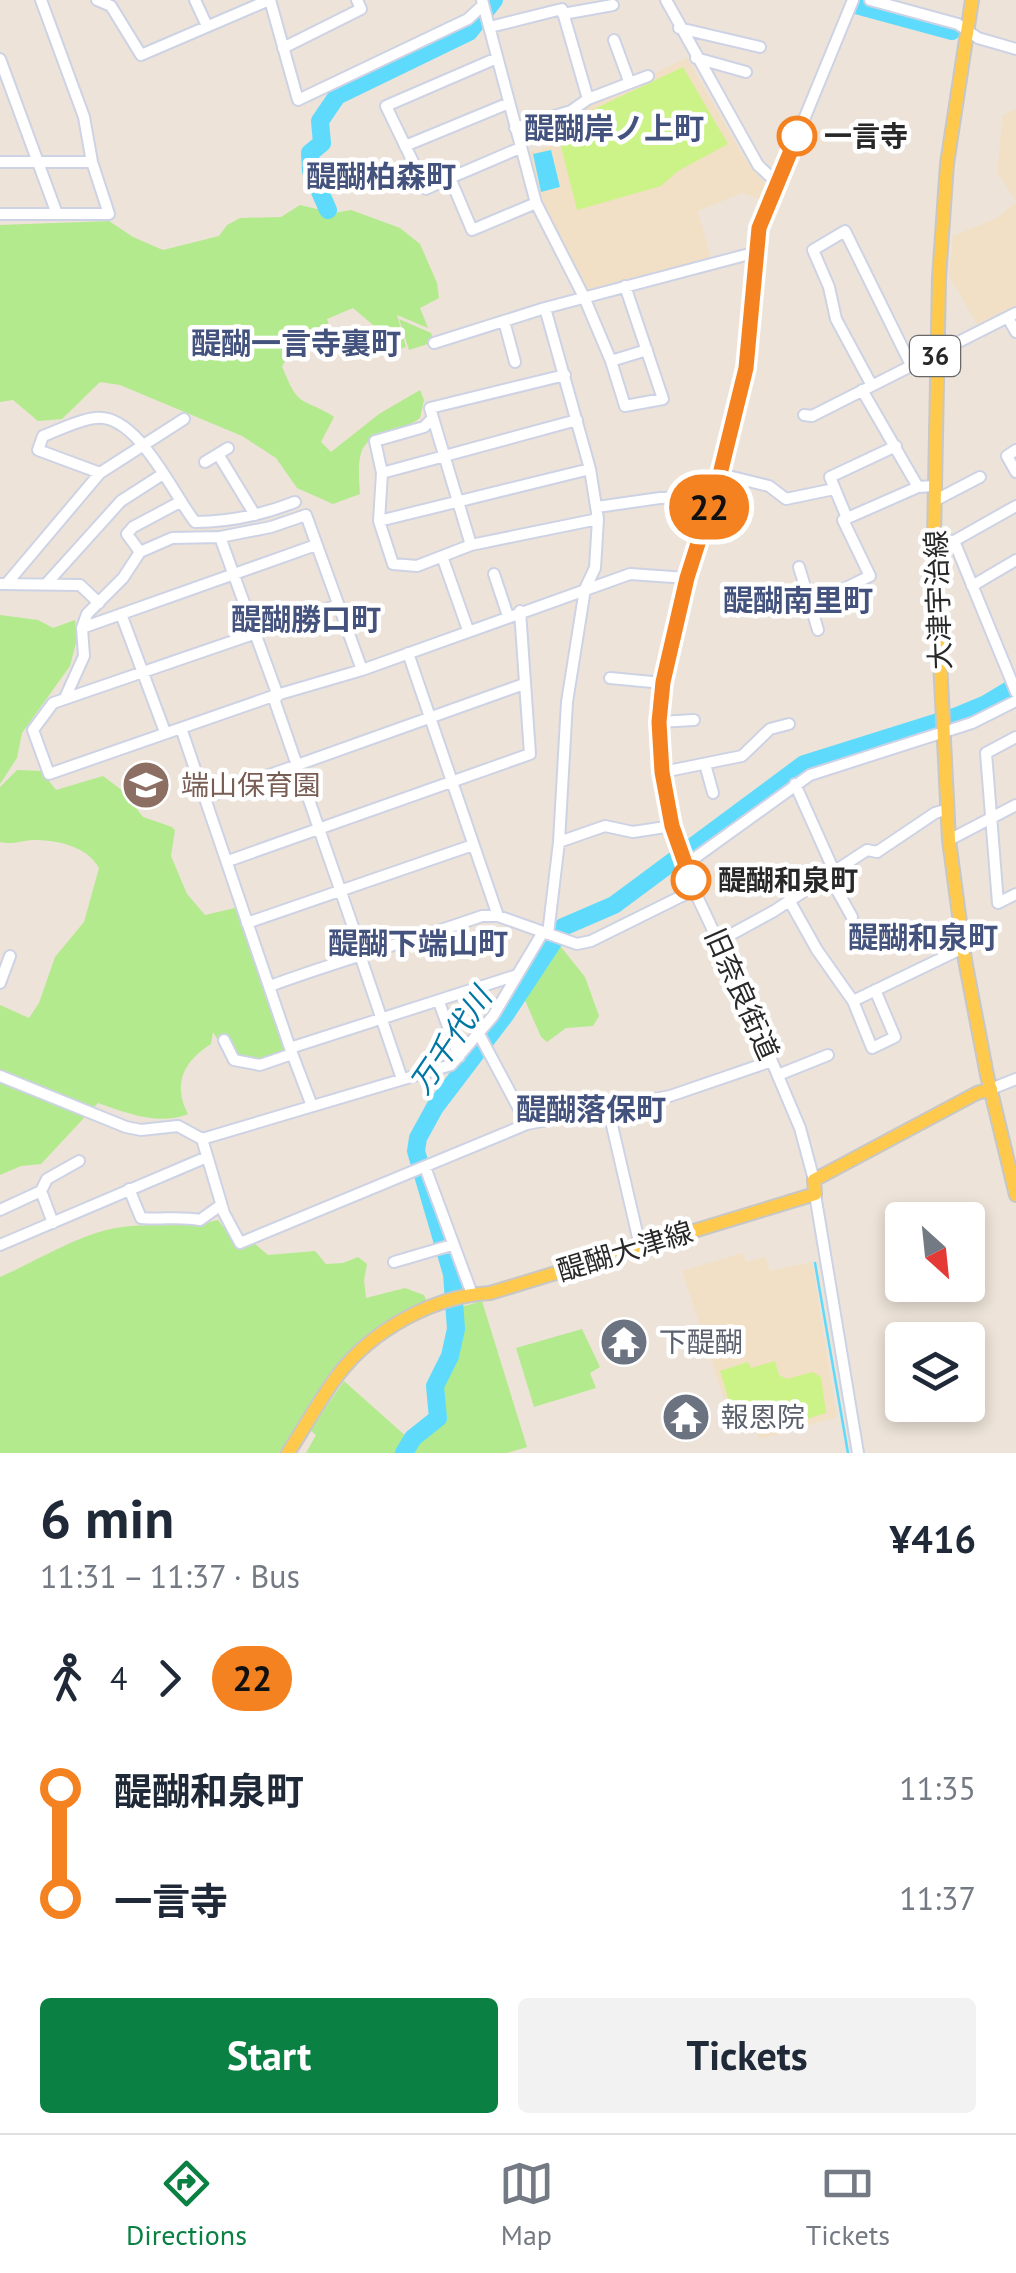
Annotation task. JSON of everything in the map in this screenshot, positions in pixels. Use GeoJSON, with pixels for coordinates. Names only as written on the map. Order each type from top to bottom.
{"type":"FeatureCollection","features":[{"type":"Feature","properties":{"kind":"main road","name":"大津宇治線"},"geometry":{"type":"LineString","coordinates":[[972,0],[948,164],[936,354],[934,540],[949,840],[963,948],[1016,1195]]}},
{"type":"Feature","properties":{"kind":"main road","name":"醍醐大津線"},"geometry":{"type":"LineString","coordinates":[[288,1453],[339,1373],[408,1316],[640,1246],[815,1187],[991,1089]]}},
{"type":"Feature","properties":{"kind":"street"},"geometry":{"type":"LineString","coordinates":[[0,214],[110,214],[92,162],[84,118],[40,0]]}},
{"type":"Feature","properties":{"kind":"street"},"geometry":{"type":"LineString","coordinates":[[97,0],[111,6],[141,54],[269,0],[298,100],[468,18],[483,3],[536,204],[584,297],[626,406],[663,399],[625,286]]}},
{"type":"Feature","properties":{"kind":"street"},"geometry":{"type":"LineString","coordinates":[[111,6],[126,0]]}},
{"type":"Feature","properties":{"kind":"street"},"geometry":{"type":"LineString","coordinates":[[195,0],[207,26]]}},
{"type":"Feature","properties":{"kind":"street"},"geometry":{"type":"LineString","coordinates":[[283,48],[362,10],[356,0]]}},
{"type":"Feature","properties":{"kind":"street"},"geometry":{"type":"LineString","coordinates":[[666,0],[758,165],[776,182]]}},
{"type":"Feature","properties":{"kind":"street","name":"旧奈良街道"},"geometry":{"type":"LineString","coordinates":[[852,0],[759,228],[746,368],[720,474],[687,578],[663,682],[659,722],[662,772],[672,826],[694,890],[800,1128],[815,1187],[858,1453]]}},
{"type":"Feature","properties":{"kind":"street"},"geometry":{"type":"LineString","coordinates":[[870,0],[958,24],[978,38],[1016,49]]}},
{"type":"Feature","properties":{"kind":"street"},"geometry":{"type":"LineString","coordinates":[[563,14],[613,5]]}},
{"type":"Feature","properties":{"kind":"street"},"geometry":{"type":"LineString","coordinates":[[490,26],[562,10],[588,99]]}},
{"type":"Feature","properties":{"kind":"street"},"geometry":{"type":"LineString","coordinates":[[679,28],[760,47]]}},
{"type":"Feature","properties":{"kind":"street"},"geometry":{"type":"LineString","coordinates":[[614,40],[630,81]]}},
{"type":"Feature","properties":{"kind":"street"},"geometry":{"type":"LineString","coordinates":[[497,58],[386,106],[426,189],[520,148]]}},
{"type":"Feature","properties":{"kind":"street"},"geometry":{"type":"LineString","coordinates":[[696,58],[746,72]]}},
{"type":"Feature","properties":{"kind":"street"},"geometry":{"type":"LineString","coordinates":[[0,59],[57,214]]}},
{"type":"Feature","properties":{"kind":"street"},"geometry":{"type":"LineString","coordinates":[[515,128],[571,112],[588,99],[648,76]]}},
{"type":"Feature","properties":{"kind":"street"},"geometry":{"type":"LineString","coordinates":[[406,146],[509,103]]}},
{"type":"Feature","properties":{"kind":"street"},"geometry":{"type":"LineString","coordinates":[[0,162],[92,162]]}},
{"type":"Feature","properties":{"kind":"street"},"geometry":{"type":"LineString","coordinates":[[450,178],[472,230],[536,204]]}},
{"type":"Feature","properties":{"kind":"street"},"geometry":{"type":"LineString","coordinates":[[911,365],[846,231],[812,250],[829,287],[836,320],[918,487],[934,493],[980,478]]}},
{"type":"Feature","properties":{"kind":"street"},"geometry":{"type":"LineString","coordinates":[[434,343],[584,297],[757,252]]}},
{"type":"Feature","properties":{"kind":"street"},"geometry":{"type":"LineString","coordinates":[[0,1076],[126,1127],[141,1130],[178,1126],[202,1139],[451,1066],[482,1039],[518,975],[550,934],[567,702],[586,588],[595,568],[597,513],[590,469],[545,308]]}},
{"type":"Feature","properties":{"kind":"street"},"geometry":{"type":"LineString","coordinates":[[804,415],[812,416],[1012,316],[1016,332]]}},
{"type":"Feature","properties":{"kind":"street"},"geometry":{"type":"LineString","coordinates":[[504,320],[515,362]]}},
{"type":"Feature","properties":{"kind":"street"},"geometry":{"type":"LineString","coordinates":[[611,362],[647,350]]}},
{"type":"Feature","properties":{"kind":"street"},"geometry":{"type":"LineString","coordinates":[[471,545],[430,408],[565,375]]}},
{"type":"Feature","properties":{"kind":"street"},"geometry":{"type":"LineString","coordinates":[[100,473],[38,450],[43,436],[98,417],[119,424],[144,445],[195,522],[222,522],[296,502]]}},
{"type":"Feature","properties":{"kind":"street"},"geometry":{"type":"LineString","coordinates":[[4,583],[100,473],[184,419]]}},
{"type":"Feature","properties":{"kind":"street"},"geometry":{"type":"LineString","coordinates":[[432,420],[424,427],[375,441],[382,473],[378,520],[393,564],[417,566],[471,545],[660,498],[712,498]]}},
{"type":"Feature","properties":{"kind":"street"},"geometry":{"type":"LineString","coordinates":[[382,473],[577,420]]}},
{"type":"Feature","properties":{"kind":"street"},"geometry":{"type":"LineString","coordinates":[[847,518],[830,477],[896,446]]}},
{"type":"Feature","properties":{"kind":"street"},"geometry":{"type":"LineString","coordinates":[[1016,450],[1006,456],[1016,472]]}},
{"type":"Feature","properties":{"kind":"street"},"geometry":{"type":"LineString","coordinates":[[205,462],[223,451],[255,515]]}},
{"type":"Feature","properties":{"kind":"street"},"geometry":{"type":"LineString","coordinates":[[378,520],[590,469]]}},
{"type":"Feature","properties":{"kind":"street"},"geometry":{"type":"LineString","coordinates":[[46,583],[121,500],[164,474]]}},
{"type":"Feature","properties":{"kind":"street"},"geometry":{"type":"LineString","coordinates":[[720,474],[769,486],[786,499],[834,489]]}},
{"type":"Feature","properties":{"kind":"street"},"geometry":{"type":"LineString","coordinates":[[810,605],[870,576],[843,520],[918,487]]}},
{"type":"Feature","properties":{"kind":"street"},"geometry":{"type":"LineString","coordinates":[[140,552],[127,534],[180,502]]}},
{"type":"Feature","properties":{"kind":"street"},"geometry":{"type":"LineString","coordinates":[[934,540],[954,541],[1016,506]]}},
{"type":"Feature","properties":{"kind":"street"},"geometry":{"type":"LineString","coordinates":[[64,699],[84,656],[82,628],[87,614],[123,578],[140,552],[172,538],[220,537],[306,515],[362,670]]}},
{"type":"Feature","properties":{"kind":"street"},"geometry":{"type":"LineString","coordinates":[[220,537],[402,1078]]}},
{"type":"Feature","properties":{"kind":"street"},"geometry":{"type":"LineString","coordinates":[[954,541],[1016,692]]}},
{"type":"Feature","properties":{"kind":"street"},"geometry":{"type":"LineString","coordinates":[[82,628],[316,544]]}},
{"type":"Feature","properties":{"kind":"street"},"geometry":{"type":"LineString","coordinates":[[442,559],[468,630]]}},
{"type":"Feature","properties":{"kind":"street"},"geometry":{"type":"LineString","coordinates":[[972,586],[1016,560]]}},
{"type":"Feature","properties":{"kind":"street"},"geometry":{"type":"LineString","coordinates":[[799,567],[818,630]]}},
{"type":"Feature","properties":{"kind":"street"},"geometry":{"type":"LineString","coordinates":[[494,574],[508,616]]}},
{"type":"Feature","properties":{"kind":"street"},"geometry":{"type":"LineString","coordinates":[[338,605],[53,703],[33,730],[49,774],[165,732],[362,670],[630,574],[687,578]]}},
{"type":"Feature","properties":{"kind":"street"},"geometry":{"type":"LineString","coordinates":[[4,583],[80,585],[99,603]]}},
{"type":"Feature","properties":{"kind":"street"},"geometry":{"type":"LineString","coordinates":[[228,861],[530,754],[520,611]]}},
{"type":"Feature","properties":{"kind":"street"},"geometry":{"type":"LineString","coordinates":[[120,614],[165,732]]}},
{"type":"Feature","properties":{"kind":"street"},"geometry":{"type":"LineString","coordinates":[[408,653],[498,916]]}},
{"type":"Feature","properties":{"kind":"street"},"geometry":{"type":"LineString","coordinates":[[610,678],[663,682]]}},
{"type":"Feature","properties":{"kind":"street"},"geometry":{"type":"LineString","coordinates":[[205,798],[524,684]]}},
{"type":"Feature","properties":{"kind":"street"},"geometry":{"type":"LineString","coordinates":[[683,858],[795,784],[839,763],[944,724],[972,723],[1016,700]]}},
{"type":"Feature","properties":{"kind":"street"},"geometry":{"type":"LineString","coordinates":[[659,722],[694,720]]}},
{"type":"Feature","properties":{"kind":"street"},"geometry":{"type":"LineString","coordinates":[[662,772],[742,756],[770,730],[789,724]]}},
{"type":"Feature","properties":{"kind":"street"},"geometry":{"type":"LineString","coordinates":[[181,728],[312,1106]]}},
{"type":"Feature","properties":{"kind":"street"},"geometry":{"type":"LineString","coordinates":[[1016,737],[986,753],[998,903],[1016,894]]}},
{"type":"Feature","properties":{"kind":"street"},"geometry":{"type":"LineString","coordinates":[[705,764],[713,792]]}},
{"type":"Feature","properties":{"kind":"street"},"geometry":{"type":"LineString","coordinates":[[795,784],[852,917]]}},
{"type":"Feature","properties":{"kind":"street"},"geometry":{"type":"LineString","coordinates":[[949,840],[1016,805]]}},
{"type":"Feature","properties":{"kind":"street"},"geometry":{"type":"LineString","coordinates":[[719,941],[867,850],[877,852],[948,808]]}},
{"type":"Feature","properties":{"kind":"street"},"geometry":{"type":"LineString","coordinates":[[559,842],[605,826],[633,832],[672,826]]}},
{"type":"Feature","properties":{"kind":"street"},"geometry":{"type":"LineString","coordinates":[[246,923],[473,845]]}},
{"type":"Feature","properties":{"kind":"street"},"geometry":{"type":"LineString","coordinates":[[270,986],[482,916],[498,916],[577,944],[694,890]]}},
{"type":"Feature","properties":{"kind":"street"},"geometry":{"type":"LineString","coordinates":[[789,900],[817,950],[854,1001],[872,1048],[895,1037],[876,990]]}},
{"type":"Feature","properties":{"kind":"street"},"geometry":{"type":"LineString","coordinates":[[854,1001],[963,948]]}},
{"type":"Feature","properties":{"kind":"street"},"geometry":{"type":"LineString","coordinates":[[0,983],[10,956]]}},
{"type":"Feature","properties":{"kind":"street"},"geometry":{"type":"LineString","coordinates":[[224,1040],[234,1060],[260,1065],[291,1051],[518,975]]}},
{"type":"Feature","properties":{"kind":"street"},"geometry":{"type":"LineString","coordinates":[[439,1002],[458,1057]]}},
{"type":"Feature","properties":{"kind":"street"},"geometry":{"type":"LineString","coordinates":[[482,1039],[527,1124]]}},
{"type":"Feature","properties":{"kind":"street"},"geometry":{"type":"LineString","coordinates":[[778,1076],[828,1055]]}},
{"type":"Feature","properties":{"kind":"street"},"geometry":{"type":"LineString","coordinates":[[202,1139],[221,1205],[240,1242],[527,1124],[698,1088],[772,1061]]}},
{"type":"Feature","properties":{"kind":"street"},"geometry":{"type":"LineString","coordinates":[[991,1089],[1016,1078]]}},
{"type":"Feature","properties":{"kind":"street"},"geometry":{"type":"LineString","coordinates":[[608,1108],[640,1246]]}},
{"type":"Feature","properties":{"kind":"street"},"geometry":{"type":"LineString","coordinates":[[0,1245],[207,1157]]}},
{"type":"Feature","properties":{"kind":"street"},"geometry":{"type":"LineString","coordinates":[[0,1210],[41,1191],[47,1179],[79,1161]]}},
{"type":"Feature","properties":{"kind":"street"},"geometry":{"type":"LineString","coordinates":[[422,1169],[460,1298]]}},
{"type":"Feature","properties":{"kind":"street"},"geometry":{"type":"LineString","coordinates":[[129,1188],[141,1218],[162,1220],[176,1216],[200,1220],[221,1205]]}},
{"type":"Feature","properties":{"kind":"street"},"geometry":{"type":"LineString","coordinates":[[41,1191],[53,1223]]}},
{"type":"Feature","properties":{"kind":"street"},"geometry":{"type":"LineString","coordinates":[[394,1262],[446,1247]]}},
{"type":"Feature","properties":{"kind":"shaded area"},"geometry":{"type":"Polygon","coordinates":[[[687,58],[745,159],[765,184],[759,199],[742,193],[698,211],[711,259],[589,291],[582,288],[539,202],[528,152],[550,146],[545,124],[687,58]]]}},
{"type":"Feature","properties":{"kind":"shaded area"},"geometry":{"type":"Polygon","coordinates":[[[1016,109],[1016,201],[997,172],[1003,115],[1016,109]]]}},
{"type":"Feature","properties":{"kind":"shaded area"},"geometry":{"type":"Polygon","coordinates":[[[1016,202],[1016,308],[979,327],[949,276],[953,236],[997,218],[1016,202]]]}},
{"type":"Feature","properties":{"kind":"shaded area"},"geometry":{"type":"Polygon","coordinates":[[[743,1253],[746,1262],[765,1257],[770,1271],[812,1262],[837,1417],[760,1439],[755,1427],[735,1433],[682,1271],[743,1253]]]}},
{"type":"Feature","properties":{"kind":"green space"},"geometry":{"type":"Polygon","coordinates":[[[683,67],[728,144],[678,171],[661,186],[577,210],[556,127],[683,67]]]}},
{"type":"Feature","properties":{"kind":"green space"},"geometry":{"type":"Polygon","coordinates":[[[300,205],[334,213],[351,210],[400,228],[420,244],[437,283],[439,298],[420,308],[428,328],[397,315],[406,347],[397,350],[395,345],[377,343],[373,325],[353,308],[327,319],[332,335],[286,359],[282,367],[298,397],[334,417],[321,442],[331,452],[379,414],[420,390],[424,400],[420,418],[365,446],[359,471],[360,494],[333,504],[297,488],[276,458],[242,436],[120,385],[100,382],[62,419],[38,421],[13,400],[0,402],[0,225],[109,221],[163,250],[219,236],[227,225],[240,218],[281,217],[300,205]]]}},
{"type":"Feature","properties":{"kind":"green space"},"geometry":{"type":"Polygon","coordinates":[[[399,319],[431,333],[434,342],[409,350],[399,319]]]}},
{"type":"Feature","properties":{"kind":"green space"},"geometry":{"type":"Polygon","coordinates":[[[0,615],[38,620],[53,628],[75,620],[77,639],[70,666],[22,733],[17,758],[0,784],[0,615]]]}},
{"type":"Feature","properties":{"kind":"green space"},"geometry":{"type":"Polygon","coordinates":[[[17,770],[41,771],[56,790],[103,776],[123,791],[143,817],[175,830],[171,856],[187,894],[205,915],[235,908],[286,1052],[258,1062],[236,1056],[226,1036],[218,1040],[213,1032],[211,1044],[183,1074],[181,1093],[188,1114],[154,1118],[98,1103],[41,1164],[21,1166],[0,1175],[0,1005],[29,1018],[39,1003],[55,957],[84,922],[99,868],[87,854],[61,843],[0,842],[0,787],[17,770]]]}},
{"type":"Feature","properties":{"kind":"green space"},"geometry":{"type":"Polygon","coordinates":[[[561,947],[585,977],[599,1016],[593,1026],[566,1028],[547,1042],[541,1037],[524,998],[543,961],[561,947]]]}},
{"type":"Feature","properties":{"kind":"green space"},"geometry":{"type":"Polygon","coordinates":[[[218,1220],[238,1246],[255,1244],[268,1255],[315,1251],[326,1264],[358,1257],[367,1264],[366,1298],[405,1288],[424,1295],[428,1305],[372,1336],[283,1453],[0,1453],[0,1277],[101,1231],[218,1220]]]}},
{"type":"Feature","properties":{"kind":"green space"},"geometry":{"type":"Polygon","coordinates":[[[482,1301],[527,1447],[507,1453],[408,1453],[443,1421],[444,1386],[458,1358],[463,1335],[461,1307],[482,1301]]]}},
{"type":"Feature","properties":{"kind":"green space"},"geometry":{"type":"Polygon","coordinates":[[[582,1329],[600,1367],[590,1373],[596,1388],[534,1407],[516,1348],[582,1329]]]}},
{"type":"Feature","properties":{"kind":"green space"},"geometry":{"type":"Polygon","coordinates":[[[775,1361],[779,1375],[787,1379],[812,1372],[821,1377],[826,1413],[760,1433],[756,1422],[737,1428],[720,1371],[748,1362],[751,1368],[775,1361]]]}},
{"type":"Feature","properties":{"kind":"green space"},"geometry":{"type":"Polygon","coordinates":[[[344,1381],[408,1438],[400,1453],[306,1453],[316,1435],[310,1430],[344,1381]]]}},
{"type":"Feature","properties":{"kind":"water"},"geometry":{"type":"Polygon","coordinates":[[[551,150],[560,187],[541,192],[533,154],[551,150]]]}},
{"type":"Feature","properties":{"kind":"waterway"},"geometry":{"type":"LineString","coordinates":[[328,210],[311,171],[310,153],[322,143],[320,121],[337,96],[469,32],[494,0]]}},
{"type":"Feature","properties":{"kind":"waterway"},"geometry":{"type":"LineString","coordinates":[[856,5],[952,31]]}},
{"type":"Feature","properties":{"kind":"waterway","name":"万千代川"},"geometry":{"type":"LineString","coordinates":[[404,1453],[413,1438],[438,1418],[435,1386],[450,1356],[456,1329],[452,1274],[416,1151],[418,1138],[435,1107],[505,1015],[563,927],[614,905],[804,764],[957,716],[1016,686]]}},
{"type":"Feature","properties":{"kind":"waterway"},"geometry":{"type":"LineString","coordinates":[[815,1263],[848,1453]]}},
{"type":"Feature","properties":{"kind":"bus line","name":"22"},"geometry":{"type":"LineString","coordinates":[[691,880],[672,826],[662,772],[659,722],[663,682],[687,578],[720,474],[746,368],[759,228],[797,136]]}},
{"type":"Feature","properties":{"kind":"place","name":"一言寺"},"geometry":{"type":"Point","coordinates":[797,136]}},
{"type":"Feature","properties":{"kind":"place","name":"端山保育園"},"geometry":{"type":"Point","coordinates":[146,785]}},
{"type":"Feature","properties":{"kind":"place","name":"醍醐和泉町"},"geometry":{"type":"Point","coordinates":[691,880]}},
{"type":"Feature","properties":{"kind":"place","name":"下醍醐"},"geometry":{"type":"Point","coordinates":[624,1342]}},
{"type":"Feature","properties":{"kind":"place","name":"報恩院"},"geometry":{"type":"Point","coordinates":[686,1417]}},
{"type":"Feature","properties":{"kind":"district","name":"醍醐岸ノ上町"},"geometry":{"type":"Point","coordinates":[614,129]}},
{"type":"Feature","properties":{"kind":"district","name":"醍醐柏森町"},"geometry":{"type":"Point","coordinates":[381,177]}},
{"type":"Feature","properties":{"kind":"district","name":"醍醐一言寺裏町"},"geometry":{"type":"Point","coordinates":[296,344]}},
{"type":"Feature","properties":{"kind":"district","name":"醍醐南里町"},"geometry":{"type":"Point","coordinates":[798,601]}},
{"type":"Feature","properties":{"kind":"district","name":"醍醐勝口町"},"geometry":{"type":"Point","coordinates":[306,620]}},
{"type":"Feature","properties":{"kind":"district","name":"醍醐和泉町"},"geometry":{"type":"Point","coordinates":[923,938]}},
{"type":"Feature","properties":{"kind":"district","name":"醍醐下端山町"},"geometry":{"type":"Point","coordinates":[418,944]}},
{"type":"Feature","properties":{"kind":"district","name":"醍醐落保町"},"geometry":{"type":"Point","coordinates":[591,1110]}}]}
